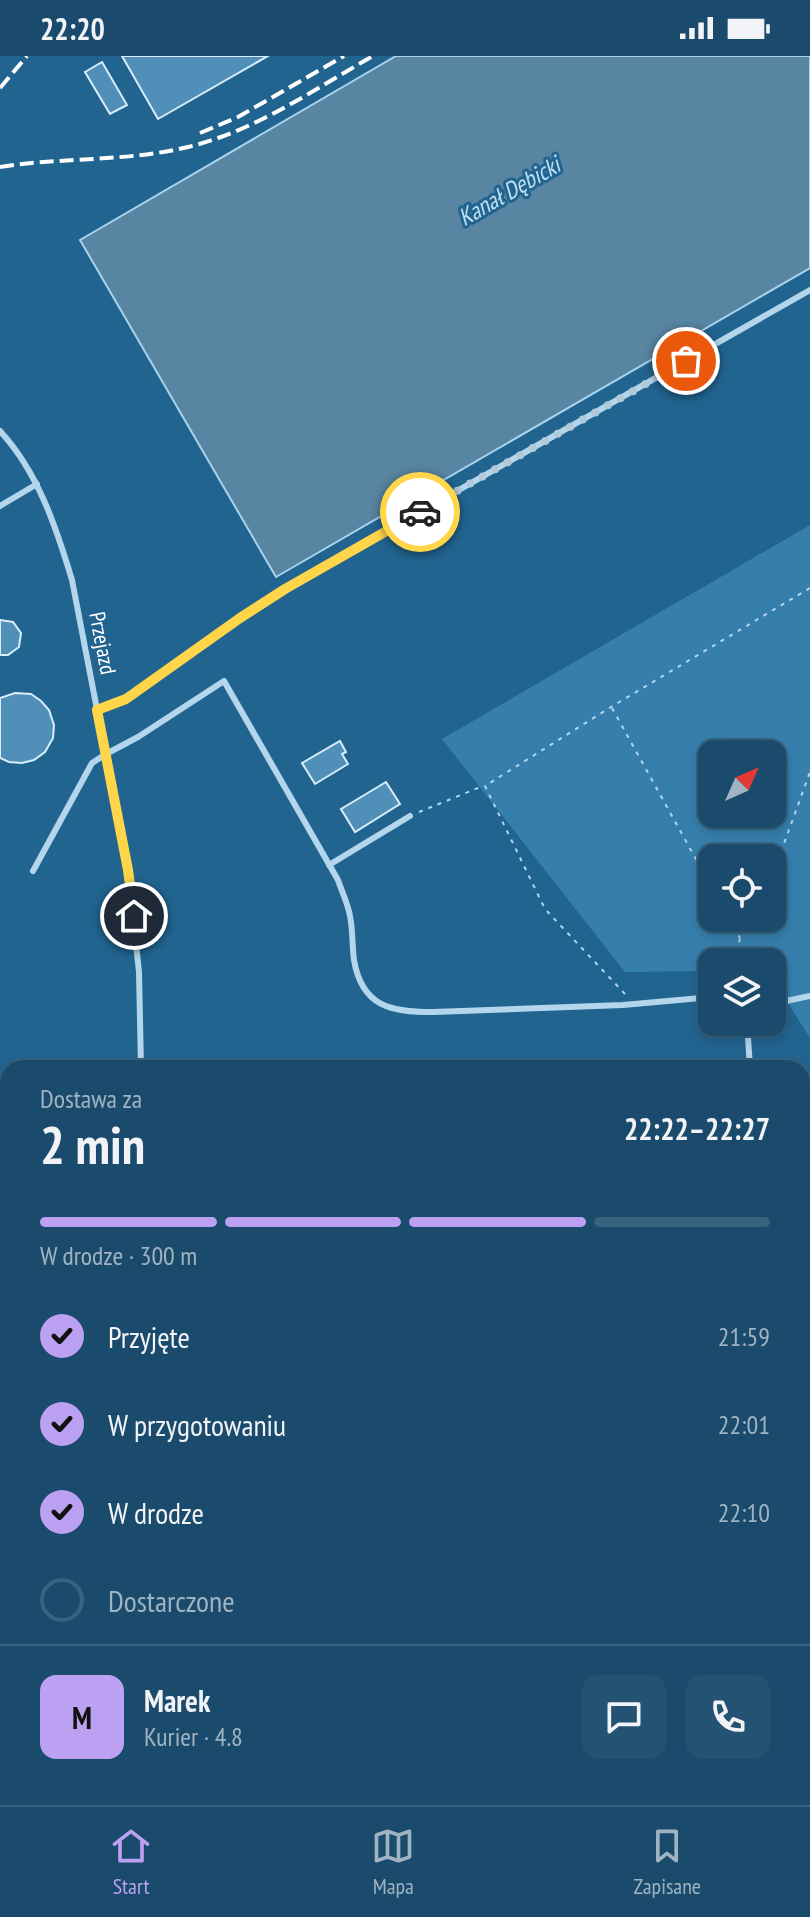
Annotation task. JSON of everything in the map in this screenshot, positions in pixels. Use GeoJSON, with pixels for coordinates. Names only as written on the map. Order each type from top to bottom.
{"type":"FeatureCollection","features":[{"type":"Feature","properties":{"kind":"lane"},"geometry":{"type":"LineString","coordinates":[[97,710],[126,699],[285,589],[810,290]]}},
{"type":"Feature","properties":{"kind":"lane","name":"Przejazd"},"geometry":{"type":"LineString","coordinates":[[0,431],[18,451],[37,484],[72,580],[128,870],[139,972],[141,1060]]}},
{"type":"Feature","properties":{"kind":"lane"},"geometry":{"type":"LineString","coordinates":[[0,506],[37,484]]}},
{"type":"Feature","properties":{"kind":"lane"},"geometry":{"type":"LineString","coordinates":[[33,871],[92,763],[224,681],[338,880],[350,916],[357,977],[362,988],[381,1005],[407,1012],[433,1012],[698,998]]}},
{"type":"Feature","properties":{"kind":"lane"},"geometry":{"type":"LineString","coordinates":[[329,865],[410,816]]}},
{"type":"Feature","properties":{"kind":"lane"},"geometry":{"type":"LineString","coordinates":[[786,1001],[810,996]]}},
{"type":"Feature","properties":{"kind":"lane"},"geometry":{"type":"LineString","coordinates":[[748,1036],[749,1060]]}},
{"type":"Feature","properties":{"kind":"path"},"geometry":{"type":"LineString","coordinates":[[410,816],[485,786],[810,588]]}},
{"type":"Feature","properties":{"kind":"path"},"geometry":{"type":"LineString","coordinates":[[611,707],[698,863]]}},
{"type":"Feature","properties":{"kind":"path"},"geometry":{"type":"LineString","coordinates":[[784,844],[810,772]]}},
{"type":"Feature","properties":{"kind":"path"},"geometry":{"type":"LineString","coordinates":[[485,786],[545,909],[633,1004]]}},
{"type":"Feature","properties":{"kind":"path"},"geometry":{"type":"LineString","coordinates":[[737,932],[740,938]]}},
{"type":"Feature","properties":{"kind":"path"},"geometry":{"type":"LineString","coordinates":[[738,948],[743,932]]}},
{"type":"Feature","properties":{"kind":"shaded area"},"geometry":{"type":"Polygon","coordinates":[[[810,525],[810,1038],[786,1000],[786,948],[698,948],[698,971],[625,972],[442,739],[810,525]]]}},
{"type":"Feature","properties":{"kind":"water","name":"Kanał Dębicki"},"geometry":{"type":"Polygon","coordinates":[[[396,56],[810,56],[810,268],[276,577],[80,240],[396,56]]]}},
{"type":"Feature","properties":{"kind":"building"},"geometry":{"type":"Polygon","coordinates":[[[122,56],[268,56],[158,119],[122,56]]]}},
{"type":"Feature","properties":{"kind":"building"},"geometry":{"type":"Polygon","coordinates":[[[102,62],[127,105],[110,114],[85,72],[102,62]]]}},
{"type":"Feature","properties":{"kind":"building"},"geometry":{"type":"Polygon","coordinates":[[[0,620],[13,622],[21,633],[19,647],[8,655],[0,655],[0,620]]]}},
{"type":"Feature","properties":{"kind":"building"},"geometry":{"type":"Polygon","coordinates":[[[15,693],[31,694],[41,701],[49,710],[54,725],[53,738],[45,752],[34,760],[22,763],[0,758],[0,698],[15,693]]]}},
{"type":"Feature","properties":{"kind":"building"},"geometry":{"type":"Polygon","coordinates":[[[340,741],[348,764],[315,784],[302,763],[340,741]]]}},
{"type":"Feature","properties":{"kind":"building"},"geometry":{"type":"Polygon","coordinates":[[[386,782],[400,804],[355,832],[341,809],[386,782]]]}},
{"type":"Feature","properties":{"kind":"railway"},"geometry":{"type":"LineString","coordinates":[[0,88],[27,56]]}},
{"type":"Feature","properties":{"kind":"railway"},"geometry":{"type":"LineString","coordinates":[[200,133],[238,117],[344,56]]}},
{"type":"Feature","properties":{"kind":"railway"},"geometry":{"type":"LineString","coordinates":[[0,167],[165,152],[213,140],[283,108],[373,56]]}},
{"type":"Feature","properties":{"kind":"way so far"},"geometry":{"type":"LineString","coordinates":[[420,512],[686,361]]}},
{"type":"Feature","properties":{"kind":"route"},"geometry":{"type":"LineString","coordinates":[[134,916],[97,710],[126,699],[285,589],[420,512]]}}]}
